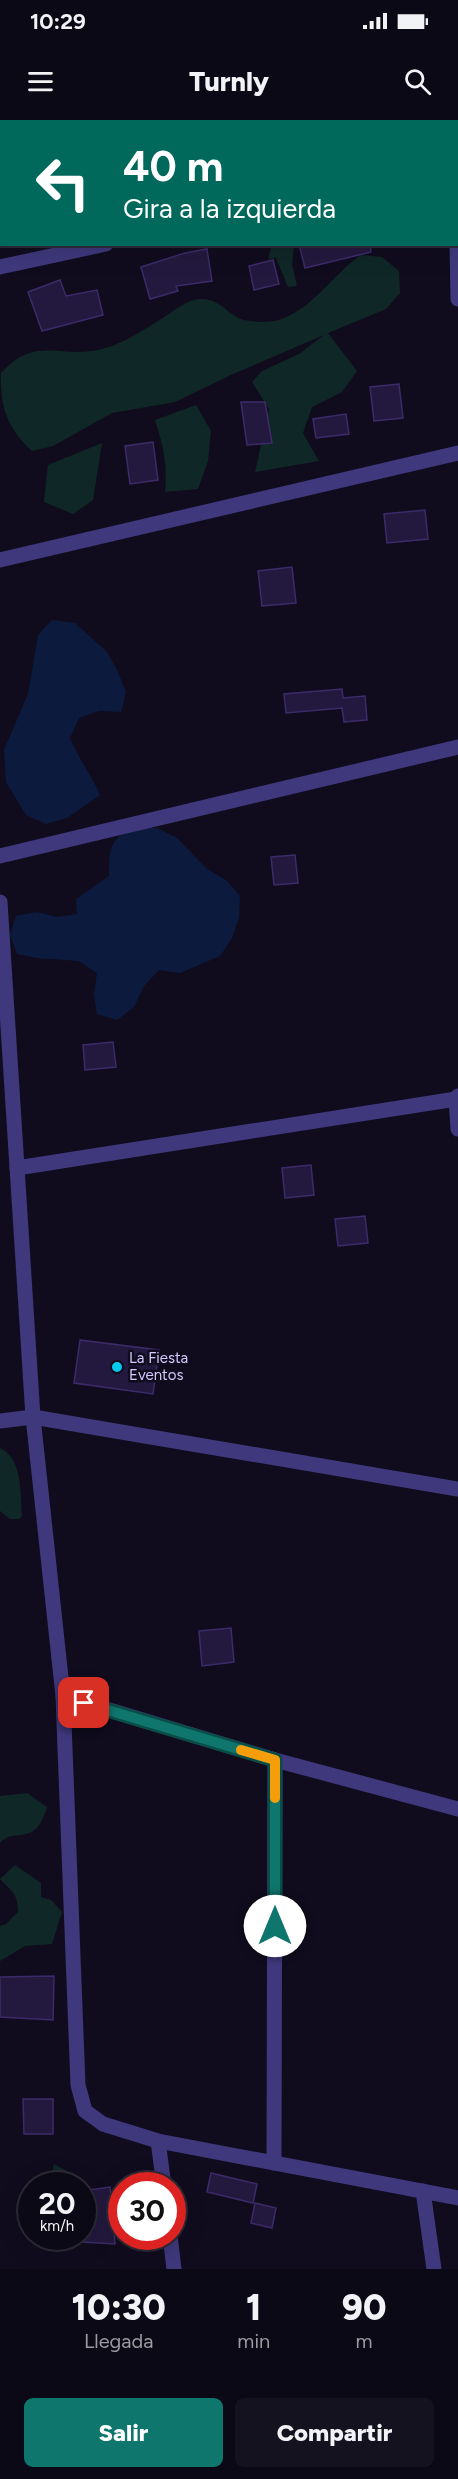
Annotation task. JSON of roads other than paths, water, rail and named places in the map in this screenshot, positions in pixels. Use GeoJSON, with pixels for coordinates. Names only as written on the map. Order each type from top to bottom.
{"type":"FeatureCollection","features":[{"type":"Feature","properties":{"kind":"street"},"geometry":{"type":"LineString","coordinates":[[0,267],[97,246]]}},
{"type":"Feature","properties":{"kind":"street"},"geometry":{"type":"LineString","coordinates":[[457,246],[458,299]]}},
{"type":"Feature","properties":{"kind":"street"},"geometry":{"type":"LineString","coordinates":[[0,560],[458,453]]}},
{"type":"Feature","properties":{"kind":"street"},"geometry":{"type":"LineString","coordinates":[[0,856],[458,747]]}},
{"type":"Feature","properties":{"kind":"street"},"geometry":{"type":"LineString","coordinates":[[0,902],[5,1062],[16,1168],[33,1417],[63,1696],[78,2085],[85,2111],[103,2124],[158,2141],[458,2198]]}},
{"type":"Feature","properties":{"kind":"street"},"geometry":{"type":"LineString","coordinates":[[16,1168],[457,1097],[458,1129]]}},
{"type":"Feature","properties":{"kind":"street"},"geometry":{"type":"LineString","coordinates":[[0,1421],[33,1417],[458,1489]]}},
{"type":"Feature","properties":{"kind":"street"},"geometry":{"type":"LineString","coordinates":[[63,1696],[275,1760],[458,1809]]}},
{"type":"Feature","properties":{"kind":"street"},"geometry":{"type":"LineString","coordinates":[[274,2163],[275,1760]]}},
{"type":"Feature","properties":{"kind":"street"},"geometry":{"type":"LineString","coordinates":[[158,2141],[162,2172]]}},
{"type":"Feature","properties":{"kind":"street"},"geometry":{"type":"LineString","coordinates":[[423,2191],[435,2269]]}},
{"type":"Feature","properties":{"kind":"street"},"geometry":{"type":"LineString","coordinates":[[172,2250],[174,2269]]}},
{"type":"Feature","properties":{"kind":"water"},"geometry":{"type":"Polygon","coordinates":[[[52,620],[75,623],[107,652],[126,692],[121,712],[99,711],[79,718],[70,738],[100,795],[67,818],[46,824],[26,815],[6,782],[4,750],[28,694],[38,635],[52,620]]]}},
{"type":"Feature","properties":{"kind":"water"},"geometry":{"type":"Polygon","coordinates":[[[135,826],[157,828],[177,838],[207,869],[226,880],[240,896],[239,917],[232,938],[220,956],[180,973],[159,970],[144,986],[134,1007],[117,1020],[97,1014],[94,994],[97,973],[79,961],[17,954],[10,935],[16,916],[37,912],[57,917],[77,914],[76,899],[109,876],[113,845],[120,836],[135,826]]]}},
{"type":"Feature","properties":{"kind":"place","name":"La Fiesta Eventos"},"geometry":{"type":"Point","coordinates":[117,1367]}}]}
